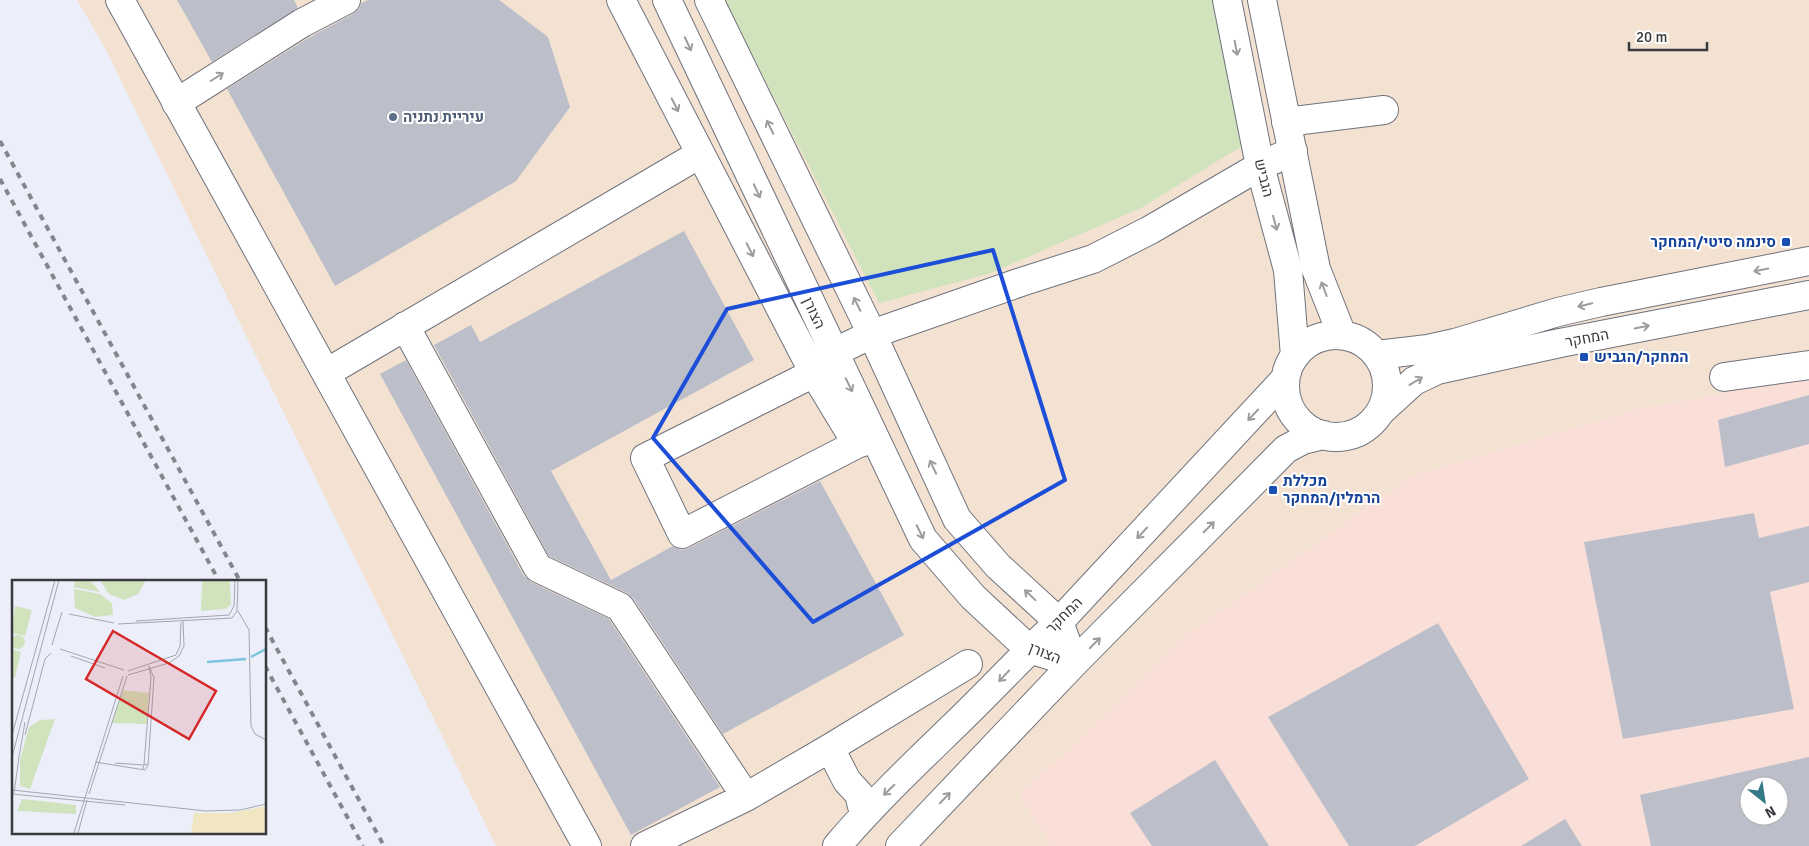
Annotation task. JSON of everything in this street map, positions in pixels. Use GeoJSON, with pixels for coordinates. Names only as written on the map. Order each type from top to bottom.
{"type":"FeatureCollection","features":[{"type":"Feature","properties":{"kind":"street"},"geometry":{"type":"LineString","coordinates":[[120,0],[587,846]]}},
{"type":"Feature","properties":{"kind":"street"},"geometry":{"type":"LineString","coordinates":[[176,103],[302,23],[346,0]]}},
{"type":"Feature","properties":{"kind":"street"},"geometry":{"type":"LineString","coordinates":[[621,0],[814,373],[866,441],[682,534],[645,458],[814,373],[833,353],[872,334],[1093,259],[1150,230],[1260,166],[1293,150]]}},
{"type":"Feature","properties":{"kind":"street","name":"הצורן"},"geometry":{"type":"LineString","coordinates":[[667,0],[833,353],[866,441],[923,539],[972,596],[1029,649],[1074,663]]}},
{"type":"Feature","properties":{"kind":"street","name":"הצורן"},"geometry":{"type":"LineString","coordinates":[[708,0],[872,334],[957,519],[998,566],[1059,622],[1074,663]]}},
{"type":"Feature","properties":{"kind":"street","name":"הגביש"},"geometry":{"type":"LineString","coordinates":[[1227,0],[1260,166],[1288,270],[1290,367]]}},
{"type":"Feature","properties":{"kind":"street"},"geometry":{"type":"LineString","coordinates":[[1262,0],[1316,269],[1342,335]]}},
{"type":"Feature","properties":{"kind":"street"},"geometry":{"type":"LineString","coordinates":[[1286,122],[1384,110]]}},
{"type":"Feature","properties":{"kind":"street"},"geometry":{"type":"LineString","coordinates":[[326,373],[700,154]]}},
{"type":"Feature","properties":{"kind":"street","name":"המחקר"},"geometry":{"type":"LineString","coordinates":[[1377,355],[1428,349],[1455,343],[1558,312],[1601,302],[1809,261]]}},
{"type":"Feature","properties":{"kind":"street","name":"המחקר"},"geometry":{"type":"LineString","coordinates":[[1380,412],[1414,381],[1437,370],[1809,295]]}},
{"type":"Feature","properties":{"kind":"street"},"geometry":{"type":"LineString","coordinates":[[405,326],[538,568],[620,607],[746,797]]}},
{"type":"Feature","properties":{"kind":"street"},"geometry":{"type":"LineString","coordinates":[[1328,335],[1342,335],[1355,338],[1367,345],[1377,355],[1384,366],[1387,382],[1386,398],[1380,412],[1369,425],[1355,433],[1340,437],[1324,435],[1309,429],[1298,420],[1290,407],[1285,393],[1290,367],[1304,346],[1328,335]]}},
{"type":"Feature","properties":{"kind":"street"},"geometry":{"type":"LineString","coordinates":[[1724,377],[1809,365]]}},
{"type":"Feature","properties":{"kind":"street","name":"המחקר"},"geometry":{"type":"LineString","coordinates":[[837,846],[864,814],[1029,649],[1059,622],[1290,367]]}},
{"type":"Feature","properties":{"kind":"street"},"geometry":{"type":"LineString","coordinates":[[900,846],[1074,663],[1286,449],[1303,440],[1324,435]]}},
{"type":"Feature","properties":{"kind":"street"},"geometry":{"type":"LineString","coordinates":[[645,846],[746,797],[968,664]]}},
{"type":"Feature","properties":{"kind":"street"},"geometry":{"type":"LineString","coordinates":[[830,748],[847,781],[859,794],[864,814]]}},
{"type":"Feature","properties":{"kind":"highlighted area"},"geometry":{"type":"Polygon","coordinates":[[[993,250],[1065,480],[813,622],[653,438],[727,309],[993,250]]]}},
{"type":"Feature","properties":{"kind":"shaded area"},"geometry":{"type":"Polygon","coordinates":[[[77,0],[1809,0],[1809,846],[496,846],[106,50],[77,0]]]}},
{"type":"Feature","properties":{"kind":"shaded area"},"geometry":{"type":"Polygon","coordinates":[[[1809,378],[1809,846],[1051,846],[1019,796],[1188,634],[1412,476],[1641,408],[1809,378]]]}},
{"type":"Feature","properties":{"kind":"green space"},"geometry":{"type":"Polygon","coordinates":[[[724,0],[1212,0],[1242,146],[1141,208],[991,273],[879,303],[724,0]]]}},
{"type":"Feature","properties":{"kind":"building"},"geometry":{"type":"Polygon","coordinates":[[[177,0],[294,0],[298,8],[212,62],[177,0]]]}},
{"type":"Feature","properties":{"kind":"building"},"geometry":{"type":"Polygon","coordinates":[[[368,0],[499,0],[548,37],[570,107],[516,181],[335,286],[227,89],[310,37],[353,14],[359,9],[361,3],[368,0]]]}},
{"type":"Feature","properties":{"kind":"building"},"geometry":{"type":"Polygon","coordinates":[[[684,231],[754,360],[551,471],[611,580],[673,546],[681,550],[689,548],[820,481],[904,635],[723,734],[633,598],[627,593],[549,556],[434,345],[471,325],[480,342],[684,231]]]}},
{"type":"Feature","properties":{"kind":"building"},"geometry":{"type":"Polygon","coordinates":[[[406,360],[524,576],[531,582],[609,619],[720,787],[631,835],[380,374],[406,360]]]}},
{"type":"Feature","properties":{"kind":"building"},"geometry":{"type":"Polygon","coordinates":[[[1809,395],[1809,444],[1725,467],[1718,420],[1809,395]]]}},
{"type":"Feature","properties":{"kind":"building"},"geometry":{"type":"Polygon","coordinates":[[[1754,513],[1759,538],[1809,526],[1809,582],[1770,592],[1794,709],[1623,739],[1584,542],[1754,513]]]}},
{"type":"Feature","properties":{"kind":"building"},"geometry":{"type":"Polygon","coordinates":[[[1438,623],[1529,779],[1415,846],[1349,846],[1268,717],[1438,623]]]}},
{"type":"Feature","properties":{"kind":"building"},"geometry":{"type":"Polygon","coordinates":[[[1809,757],[1809,846],[1651,846],[1640,795],[1809,757]]]}},
{"type":"Feature","properties":{"kind":"building"},"geometry":{"type":"Polygon","coordinates":[[[1215,760],[1269,846],[1152,846],[1130,813],[1215,760]]]}},
{"type":"Feature","properties":{"kind":"building"},"geometry":{"type":"Polygon","coordinates":[[[1565,819],[1582,846],[1521,846],[1565,819]]]}},
{"type":"Feature","properties":{"kind":"railway"},"geometry":{"type":"LineString","coordinates":[[0,141],[239,580]]}},
{"type":"Feature","properties":{"kind":"railway"},"geometry":{"type":"LineString","coordinates":[[0,179],[218,580]]}},
{"type":"Feature","properties":{"kind":"railway"},"geometry":{"type":"LineString","coordinates":[[266,629],[384,846]]}},
{"type":"Feature","properties":{"kind":"railway"},"geometry":{"type":"LineString","coordinates":[[266,668],[363,846]]}},
{"type":"Feature","properties":{"kind":"place","name":"עיריית נתניה"},"geometry":{"type":"Point","coordinates":[393,117]}},
{"type":"Feature","properties":{"kind":"place","name":"סינמה סיטי/המחקר"},"geometry":{"type":"Point","coordinates":[1786,242]}},
{"type":"Feature","properties":{"kind":"place","name":"המחקר/הגביש"},"geometry":{"type":"Point","coordinates":[1584,357]}},
{"type":"Feature","properties":{"kind":"place","name":"מכללת הרמלין/המחקר"},"geometry":{"type":"Point","coordinates":[1273,490]}}]}
